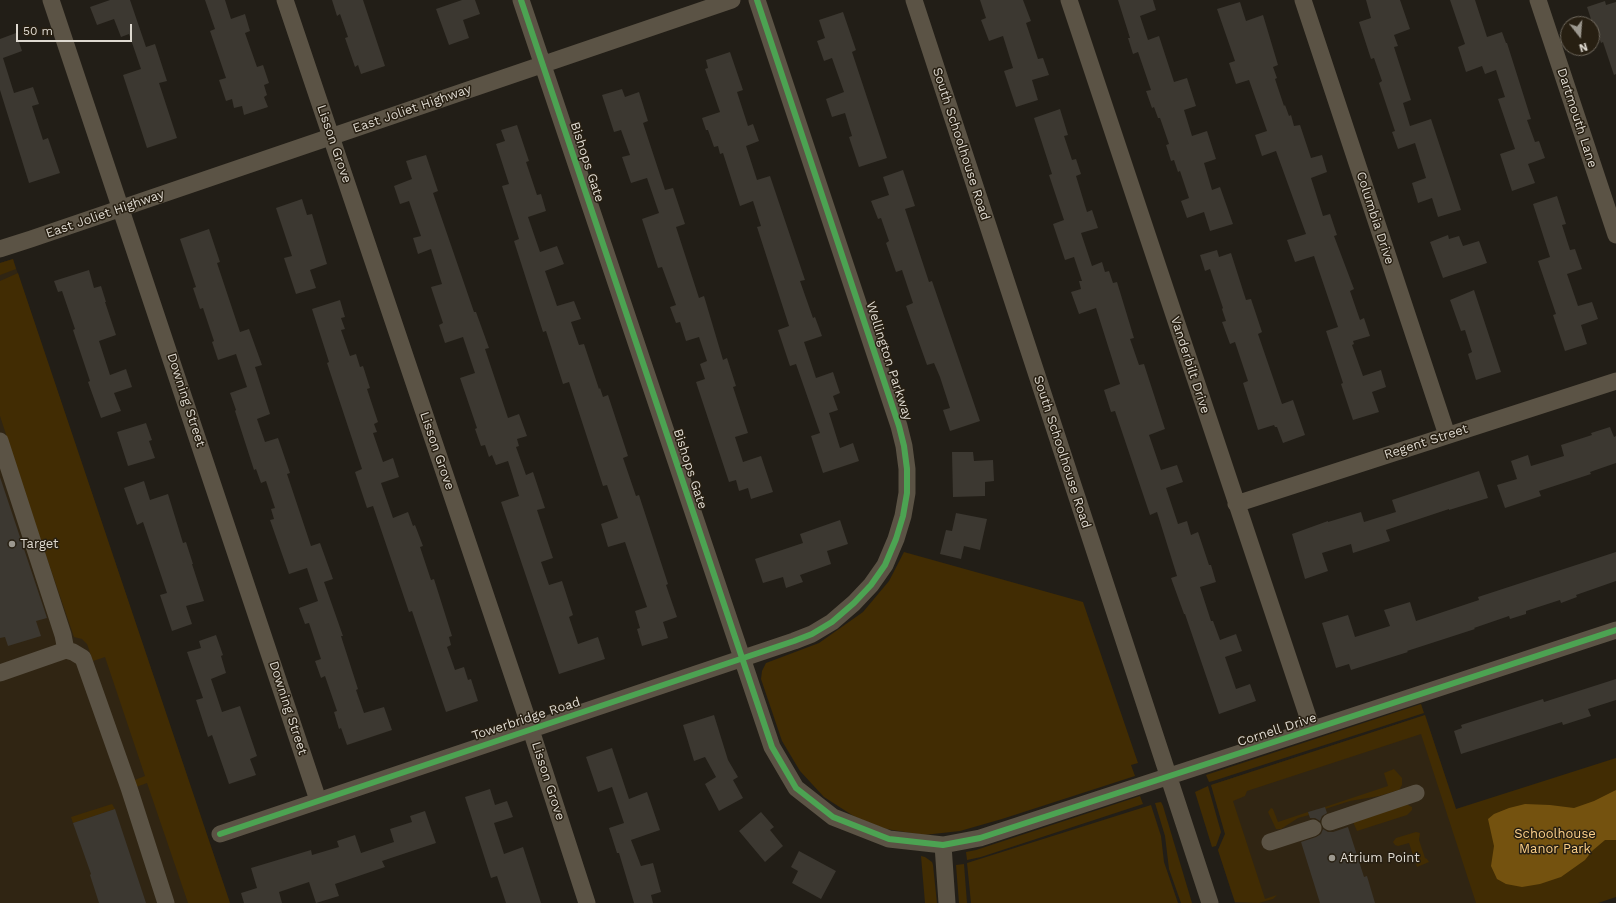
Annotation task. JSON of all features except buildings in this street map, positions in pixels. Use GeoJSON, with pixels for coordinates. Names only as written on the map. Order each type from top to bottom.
{"type":"FeatureCollection","features":[{"type":"Feature","properties":{"kind":"street","name":"Downing Street"},"geometry":{"type":"LineString","coordinates":[[51,0],[122,208],[318,800]]}},
{"type":"Feature","properties":{"kind":"street","name":"Lisson Grove"},"geometry":{"type":"LineString","coordinates":[[285,0],[531,730],[587,903]]}},
{"type":"Feature","properties":{"kind":"street","name":"Bishops Gate"},"geometry":{"type":"LineString","coordinates":[[522,0],[741,659],[772,747],[796,788],[833,817],[889,839],[943,845]]}},
{"type":"Feature","properties":{"kind":"street","name":"East Joliet Highway"},"geometry":{"type":"LineString","coordinates":[[0,249],[732,0]]}},
{"type":"Feature","properties":{"kind":"street","name":"Wellington Parkway"},"geometry":{"type":"LineString","coordinates":[[741,659],[812,634],[832,622],[854,603],[871,585],[885,565],[904,516],[907,492],[907,469],[904,446],[899,426],[757,0]]}},
{"type":"Feature","properties":{"kind":"street","name":"South Schoolhouse Road"},"geometry":{"type":"LineString","coordinates":[[914,0],[1210,903]]}},
{"type":"Feature","properties":{"kind":"street","name":"Vanderbilt Drive"},"geometry":{"type":"LineString","coordinates":[[1069,0],[1312,729]]}},
{"type":"Feature","properties":{"kind":"street","name":"Columbia Drive"},"geometry":{"type":"LineString","coordinates":[[1303,0],[1447,435]]}},
{"type":"Feature","properties":{"kind":"street","name":"Dartmouth Lane"},"geometry":{"type":"LineString","coordinates":[[1538,0],[1616,235]]}},
{"type":"Feature","properties":{"kind":"street","name":"Regent Street"},"geometry":{"type":"LineString","coordinates":[[1236,504],[1616,381]]}},
{"type":"Feature","properties":{"kind":"street"},"geometry":{"type":"LineString","coordinates":[[0,441],[63,635],[66,650]]}},
{"type":"Feature","properties":{"kind":"street","name":"Cornell Drive"},"geometry":{"type":"LineString","coordinates":[[943,845],[980,838],[1616,630]]}},
{"type":"Feature","properties":{"kind":"street"},"geometry":{"type":"LineString","coordinates":[[0,673],[66,650],[74,652],[83,658],[90,674],[166,903]]}},
{"type":"Feature","properties":{"kind":"street","name":"Towerbridge Road"},"geometry":{"type":"LineString","coordinates":[[220,834],[741,659]]}},
{"type":"Feature","properties":{"kind":"street"},"geometry":{"type":"LineString","coordinates":[[1330,822],[1416,793]]}},
{"type":"Feature","properties":{"kind":"street"},"geometry":{"type":"LineString","coordinates":[[1270,842],[1313,828]]}},
{"type":"Feature","properties":{"kind":"street"},"geometry":{"type":"LineString","coordinates":[[943,845],[947,903]]}},
{"type":"Feature","properties":{"kind":"shaded area"},"geometry":{"type":"Polygon","coordinates":[[[13,259],[230,903],[0,903],[0,263],[13,259]]]}},
{"type":"Feature","properties":{"kind":"shaded area"},"geometry":{"type":"Polygon","coordinates":[[[1425,715],[1487,903],[1235,903],[1218,850],[1225,834],[1211,785],[1425,715]]]}},
{"type":"Feature","properties":{"kind":"shaded area"},"geometry":{"type":"Polygon","coordinates":[[[1616,790],[1616,840],[1605,840],[1592,851],[1585,860],[1561,877],[1540,884],[1522,887],[1506,884],[1497,879],[1491,866],[1494,846],[1488,819],[1494,814],[1525,804],[1574,808],[1594,801],[1616,790]]]}},
{"type":"Feature","properties":{"kind":"green space"},"geometry":{"type":"Polygon","coordinates":[[[13,259],[16,269],[0,275],[0,263],[13,259]]]}},
{"type":"Feature","properties":{"kind":"green space"},"geometry":{"type":"Polygon","coordinates":[[[18,273],[230,903],[188,903],[147,783],[136,787],[132,781],[145,776],[105,657],[93,661],[87,644],[82,639],[74,637],[38,532],[0,416],[0,281],[18,273]]]}},
{"type":"Feature","properties":{"kind":"green space"},"geometry":{"type":"Polygon","coordinates":[[[904,552],[1083,602],[1138,763],[1131,765],[1135,776],[960,831],[924,835],[886,829],[855,817],[824,797],[800,771],[782,741],[761,679],[762,671],[766,663],[819,643],[863,612],[889,581],[904,552]]]}},
{"type":"Feature","properties":{"kind":"green space"},"geometry":{"type":"Polygon","coordinates":[[[1421,704],[1424,713],[1213,781],[1209,782],[1206,775],[1421,704]]]}},
{"type":"Feature","properties":{"kind":"green space","name":"Schoolhouse Manor Park"},"geometry":{"type":"Polygon","coordinates":[[[1425,715],[1456,809],[1616,758],[1616,897],[1598,903],[1476,903],[1421,734],[1247,791],[1245,796],[1233,801],[1265,899],[1277,895],[1273,899],[1259,903],[1235,902],[1218,850],[1225,834],[1211,785],[1425,715]]]}},
{"type":"Feature","properties":{"kind":"green space"},"geometry":{"type":"Polygon","coordinates":[[[1394,769],[1402,778],[1402,785],[1399,790],[1379,796],[1350,801],[1325,809],[1325,807],[1388,786],[1384,773],[1394,769]]]}},
{"type":"Feature","properties":{"kind":"green space"},"geometry":{"type":"Polygon","coordinates":[[[1208,786],[1221,832],[1216,846],[1212,847],[1195,792],[1208,786]]]}},
{"type":"Feature","properties":{"kind":"green space"},"geometry":{"type":"Polygon","coordinates":[[[1140,796],[1143,804],[981,857],[967,860],[966,852],[1140,796]]]}},
{"type":"Feature","properties":{"kind":"green space"},"geometry":{"type":"Polygon","coordinates":[[[1161,802],[1192,903],[1181,903],[1169,869],[1165,836],[1155,803],[1161,802]]]}},
{"type":"Feature","properties":{"kind":"green space"},"geometry":{"type":"Polygon","coordinates":[[[112,804],[115,809],[73,823],[71,817],[112,804]]]}},
{"type":"Feature","properties":{"kind":"green space"},"geometry":{"type":"Polygon","coordinates":[[[1406,804],[1412,807],[1412,810],[1407,815],[1357,831],[1353,822],[1406,804]]]}},
{"type":"Feature","properties":{"kind":"green space"},"geometry":{"type":"Polygon","coordinates":[[[1151,805],[1161,836],[1164,862],[1178,903],[971,903],[967,863],[1151,805]]]}},
{"type":"Feature","properties":{"kind":"green space"},"geometry":{"type":"Polygon","coordinates":[[[1271,808],[1273,809],[1278,822],[1308,812],[1309,815],[1298,818],[1281,829],[1276,829],[1268,812],[1271,808]]]}},
{"type":"Feature","properties":{"kind":"green space"},"geometry":{"type":"Polygon","coordinates":[[[1416,832],[1420,833],[1419,840],[1425,858],[1429,862],[1417,867],[1409,843],[1398,846],[1393,842],[1396,838],[1416,832]]]}},
{"type":"Feature","properties":{"kind":"green space"},"geometry":{"type":"Polygon","coordinates":[[[921,856],[932,862],[937,903],[925,903],[921,856]]]}},
{"type":"Feature","properties":{"kind":"green space"},"geometry":{"type":"Polygon","coordinates":[[[964,864],[967,903],[959,903],[956,865],[964,864]]]}},
{"type":"Feature","properties":{"kind":"cycle path"},"geometry":{"type":"LineString","coordinates":[[521,0],[772,747],[796,788],[833,817],[889,839],[943,845],[980,838],[1616,630]]}},
{"type":"Feature","properties":{"kind":"cycle path"},"geometry":{"type":"LineString","coordinates":[[220,834],[812,634],[832,622],[854,603],[871,585],[885,565],[896,539],[903,516],[907,493],[907,469],[904,446],[899,426],[757,0]]}},
{"type":"Feature","properties":{"kind":"place","name":"Target"},"geometry":{"type":"Point","coordinates":[12,544]}},
{"type":"Feature","properties":{"kind":"place","name":"Atrium Point"},"geometry":{"type":"Point","coordinates":[1332,858]}}]}
